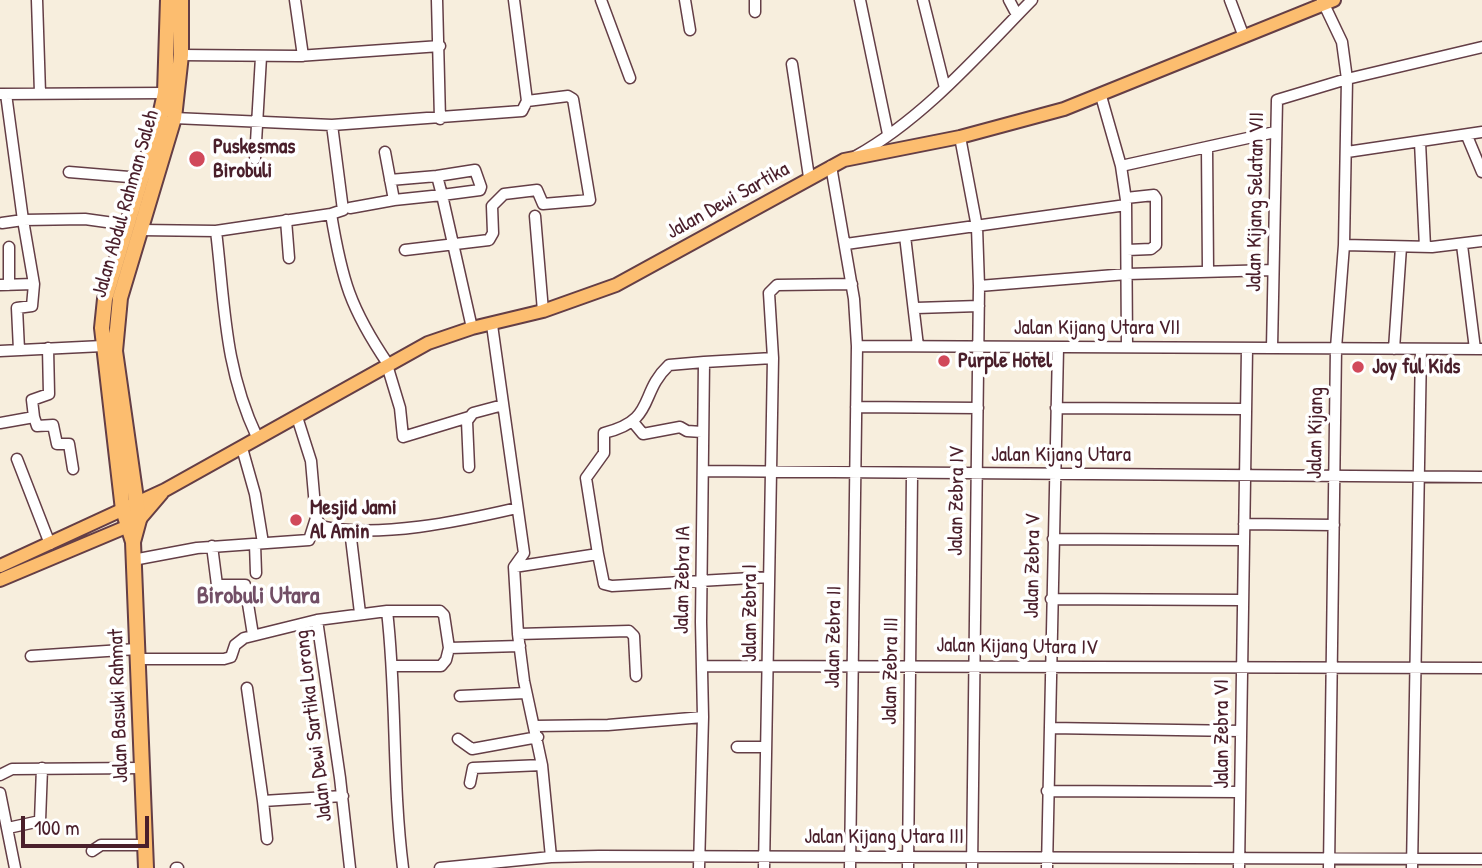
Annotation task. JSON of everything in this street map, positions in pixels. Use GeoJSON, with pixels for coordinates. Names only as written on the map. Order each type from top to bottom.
{"type":"FeatureCollection","features":[{"type":"Feature","properties":{"kind":"highway","name":"Jalan Abdul Rahman Saleh"},"geometry":{"type":"LineString","coordinates":[[132,524],[137,502],[115,351],[115,329],[141,178],[152,148],[165,93],[168,0]]}},
{"type":"Feature","properties":{"kind":"highway","name":"Jalan Abdul Rahman Saleh"},"geometry":{"type":"LineString","coordinates":[[132,524],[123,510],[103,345],[105,299],[174,118],[181,55],[181,0]]}},
{"type":"Feature","properties":{"kind":"highway","name":"Jalan Basuki Rahmat"},"geometry":{"type":"LineString","coordinates":[[132,524],[146,868]]}},
{"type":"Feature","properties":{"kind":"main road","name":"Jalan Dewi Sartika"},"geometry":{"type":"LineString","coordinates":[[0,566],[165,490],[428,343],[472,328],[544,312],[616,285],[831,166],[852,158],[1022,122],[1101,96],[1326,1]]}},
{"type":"Feature","properties":{"kind":"main road"},"geometry":{"type":"LineString","coordinates":[[0,580],[132,524],[165,490]]}},
{"type":"Feature","properties":{"kind":"street"},"geometry":{"type":"LineString","coordinates":[[37,0],[40,93]]}},
{"type":"Feature","properties":{"kind":"street"},"geometry":{"type":"LineString","coordinates":[[295,0],[303,56]]}},
{"type":"Feature","properties":{"kind":"street"},"geometry":{"type":"LineString","coordinates":[[437,0],[440,119]]}},
{"type":"Feature","properties":{"kind":"street"},"geometry":{"type":"LineString","coordinates":[[174,118],[332,125],[522,111],[526,104],[514,0]]}},
{"type":"Feature","properties":{"kind":"street"},"geometry":{"type":"LineString","coordinates":[[601,0],[630,78]]}},
{"type":"Feature","properties":{"kind":"street"},"geometry":{"type":"LineString","coordinates":[[685,0],[690,30]]}},
{"type":"Feature","properties":{"kind":"street"},"geometry":{"type":"LineString","coordinates":[[755,0],[755,12]]}},
{"type":"Feature","properties":{"kind":"street"},"geometry":{"type":"LineString","coordinates":[[860,0],[888,134]]}},
{"type":"Feature","properties":{"kind":"street"},"geometry":{"type":"LineString","coordinates":[[923,0],[945,88]]}},
{"type":"Feature","properties":{"kind":"street"},"geometry":{"type":"LineString","coordinates":[[1009,0],[1017,15]]}},
{"type":"Feature","properties":{"kind":"street"},"geometry":{"type":"LineString","coordinates":[[852,158],[888,134],[945,88],[1032,0]]}},
{"type":"Feature","properties":{"kind":"street"},"geometry":{"type":"LineString","coordinates":[[1230,0],[1244,37]]}},
{"type":"Feature","properties":{"kind":"street","name":"Jalan Kijang"},"geometry":{"type":"LineString","coordinates":[[1326,1],[1344,49],[1347,79],[1344,246],[1336,348],[1329,863]]}},
{"type":"Feature","properties":{"kind":"street"},"geometry":{"type":"LineString","coordinates":[[181,55],[303,56],[440,46]]}},
{"type":"Feature","properties":{"kind":"street"},"geometry":{"type":"LineString","coordinates":[[1482,47],[1482,54]]}},
{"type":"Feature","properties":{"kind":"street","name":"Jalan Kijang Selatan VII"},"geometry":{"type":"LineString","coordinates":[[1272,348],[1275,132],[1279,99],[1347,79],[1482,47]]}},
{"type":"Feature","properties":{"kind":"street"},"geometry":{"type":"LineString","coordinates":[[255,159],[261,57]]}},
{"type":"Feature","properties":{"kind":"street"},"geometry":{"type":"LineString","coordinates":[[792,64],[810,177]]}},
{"type":"Feature","properties":{"kind":"street"},"geometry":{"type":"LineString","coordinates":[[19,350],[17,308],[33,306],[34,284],[18,199],[3,94],[165,93]]}},
{"type":"Feature","properties":{"kind":"street"},"geometry":{"type":"LineString","coordinates":[[405,250],[492,238],[492,206],[504,194],[537,190],[542,204],[590,200],[573,99],[568,96],[526,104]]}},
{"type":"Feature","properties":{"kind":"street"},"geometry":{"type":"LineString","coordinates":[[1101,96],[1121,166],[1126,201],[1127,347]]}},
{"type":"Feature","properties":{"kind":"street"},"geometry":{"type":"LineString","coordinates":[[134,227],[216,231],[331,214],[343,209],[332,125]]}},
{"type":"Feature","properties":{"kind":"street"},"geometry":{"type":"LineString","coordinates":[[1121,166],[1275,132]]}},
{"type":"Feature","properties":{"kind":"street"},"geometry":{"type":"LineString","coordinates":[[1347,152],[1482,132]]}},
{"type":"Feature","properties":{"kind":"street"},"geometry":{"type":"LineString","coordinates":[[1467,136],[1482,172]]}},
{"type":"Feature","properties":{"kind":"street","name":"Jalan Zebra IV"},"geometry":{"type":"LineString","coordinates":[[960,137],[977,228],[979,286],[972,862]]}},
{"type":"Feature","properties":{"kind":"street"},"geometry":{"type":"LineString","coordinates":[[1420,142],[1425,247]]}},
{"type":"Feature","properties":{"kind":"street"},"geometry":{"type":"LineString","coordinates":[[1208,148],[1209,271]]}},
{"type":"Feature","properties":{"kind":"street"},"geometry":{"type":"LineString","coordinates":[[385,152],[394,200]]}},
{"type":"Feature","properties":{"kind":"street","name":"Jalan Zebra II"},"geometry":{"type":"LineString","coordinates":[[831,166],[852,284],[857,346],[850,868]]}},
{"type":"Feature","properties":{"kind":"street"},"geometry":{"type":"LineString","coordinates":[[350,208],[480,190],[481,187],[475,170],[390,180]]}},
{"type":"Feature","properties":{"kind":"street"},"geometry":{"type":"LineString","coordinates":[[69,172],[141,178]]}},
{"type":"Feature","properties":{"kind":"street"},"geometry":{"type":"LineString","coordinates":[[437,176],[472,328]]}},
{"type":"Feature","properties":{"kind":"street"},"geometry":{"type":"LineString","coordinates":[[846,244],[977,228],[1154,195],[1156,245],[1151,248],[1127,250]]}},
{"type":"Feature","properties":{"kind":"street"},"geometry":{"type":"LineString","coordinates":[[331,214],[345,286],[356,316],[387,365],[400,408],[403,437],[503,405]]}},
{"type":"Feature","properties":{"kind":"street"},"geometry":{"type":"LineString","coordinates":[[536,216],[544,312]]}},
{"type":"Feature","properties":{"kind":"street","name":"Jalan Abdul Rahman Saleh"},"geometry":{"type":"LineString","coordinates":[[2,223],[85,219],[134,227]]}},
{"type":"Feature","properties":{"kind":"street"},"geometry":{"type":"LineString","coordinates":[[286,220],[289,258]]}},
{"type":"Feature","properties":{"kind":"street"},"geometry":{"type":"LineString","coordinates":[[216,231],[226,335],[234,380],[257,437]]}},
{"type":"Feature","properties":{"kind":"street"},"geometry":{"type":"LineString","coordinates":[[905,236],[916,308],[918,346]]}},
{"type":"Feature","properties":{"kind":"street"},"geometry":{"type":"LineString","coordinates":[[1344,246],[1425,247],[1482,241]]}},
{"type":"Feature","properties":{"kind":"street"},"geometry":{"type":"LineString","coordinates":[[1462,244],[1479,349]]}},
{"type":"Feature","properties":{"kind":"street"},"geometry":{"type":"LineString","coordinates":[[9,247],[4,285],[34,284]]}},
{"type":"Feature","properties":{"kind":"street"},"geometry":{"type":"LineString","coordinates":[[1394,349],[1401,247]]}},
{"type":"Feature","properties":{"kind":"street"},"geometry":{"type":"LineString","coordinates":[[979,286],[1127,274],[1273,270]]}},
{"type":"Feature","properties":{"kind":"street","name":"Jalan Zebra I"},"geometry":{"type":"LineString","coordinates":[[764,868],[772,358],[769,293],[777,285],[852,284]]}},
{"type":"Feature","properties":{"kind":"street"},"geometry":{"type":"LineString","coordinates":[[916,308],[979,306]]}},
{"type":"Feature","properties":{"kind":"street"},"geometry":{"type":"LineString","coordinates":[[492,325],[524,553],[514,567],[518,634],[526,693],[538,737],[551,857]]}},
{"type":"Feature","properties":{"kind":"street"},"geometry":{"type":"LineString","coordinates":[[0,351],[103,345]]}},
{"type":"Feature","properties":{"kind":"street","name":"Jalan Kijang Utara VII"},"geometry":{"type":"LineString","coordinates":[[857,346],[1479,349]]}},
{"type":"Feature","properties":{"kind":"street"},"geometry":{"type":"LineString","coordinates":[[48,348],[50,392],[32,400],[34,417],[37,426],[53,425],[57,444],[69,444],[73,469]]}},
{"type":"Feature","properties":{"kind":"street","name":"Jalan Zebra V"},"geometry":{"type":"LineString","coordinates":[[1048,868],[1051,599],[1058,348]]}},
{"type":"Feature","properties":{"kind":"street","name":"Jalan Zebra VI"},"geometry":{"type":"LineString","coordinates":[[1238,868],[1247,349]]}},
{"type":"Feature","properties":{"kind":"street"},"geometry":{"type":"LineString","coordinates":[[1412,863],[1421,349]]}},
{"type":"Feature","properties":{"kind":"street"},"geometry":{"type":"LineString","coordinates":[[769,577],[612,586],[604,584],[586,478],[604,453],[604,433],[628,427],[633,422],[669,365],[772,358]]}},
{"type":"Feature","properties":{"kind":"street","name":"Jalan Zebra IA"},"geometry":{"type":"LineString","coordinates":[[699,868],[703,717],[704,362]]}},
{"type":"Feature","properties":{"kind":"street"},"geometry":{"type":"LineString","coordinates":[[856,407],[978,408]]}},
{"type":"Feature","properties":{"kind":"street"},"geometry":{"type":"LineString","coordinates":[[1056,408],[1246,409]]}},
{"type":"Feature","properties":{"kind":"street"},"geometry":{"type":"LineString","coordinates":[[0,423],[34,417]]}},
{"type":"Feature","properties":{"kind":"street"},"geometry":{"type":"LineString","coordinates":[[133,560],[212,546],[309,540],[316,518],[311,461],[297,417]]}},
{"type":"Feature","properties":{"kind":"street"},"geometry":{"type":"LineString","coordinates":[[469,417],[466,431],[469,467]]}},
{"type":"Feature","properties":{"kind":"street"},"geometry":{"type":"LineString","coordinates":[[633,422],[643,434],[680,427],[687,431],[702,432]]}},
{"type":"Feature","properties":{"kind":"street"},"geometry":{"type":"LineString","coordinates":[[242,448],[255,494],[259,544],[256,573]]}},
{"type":"Feature","properties":{"kind":"street"},"geometry":{"type":"LineString","coordinates":[[17,459],[50,544]]}},
{"type":"Feature","properties":{"kind":"street","name":"Jalan Kijang Utara"},"geometry":{"type":"LineString","coordinates":[[703,471],[912,475],[1482,477]]}},
{"type":"Feature","properties":{"kind":"street","name":"Jalan Zebra III"},"geometry":{"type":"LineString","coordinates":[[908,868],[912,475]]}},
{"type":"Feature","properties":{"kind":"street"},"geometry":{"type":"LineString","coordinates":[[316,518],[321,526],[350,530],[445,524],[517,508]]}},
{"type":"Feature","properties":{"kind":"street"},"geometry":{"type":"LineString","coordinates":[[1244,524],[1334,525]]}},
{"type":"Feature","properties":{"kind":"street"},"geometry":{"type":"LineString","coordinates":[[350,530],[360,613]]}},
{"type":"Feature","properties":{"kind":"street"},"geometry":{"type":"LineString","coordinates":[[1053,538],[1244,540]]}},
{"type":"Feature","properties":{"kind":"street"},"geometry":{"type":"LineString","coordinates":[[212,546],[216,586],[245,585],[253,635]]}},
{"type":"Feature","properties":{"kind":"street"},"geometry":{"type":"LineString","coordinates":[[514,567],[598,554]]}},
{"type":"Feature","properties":{"kind":"street"},"geometry":{"type":"LineString","coordinates":[[1051,599],[1242,600]]}},
{"type":"Feature","properties":{"kind":"street"},"geometry":{"type":"LineString","coordinates":[[387,611],[393,666],[394,780],[403,868]]}},
{"type":"Feature","properties":{"kind":"street","name":"Jalan Dewi Sartika Lorong"},"geometry":{"type":"LineString","coordinates":[[350,868],[343,796],[317,620],[387,611],[443,612],[449,648]]}},
{"type":"Feature","properties":{"kind":"street"},"geometry":{"type":"LineString","coordinates":[[31,656],[138,654],[224,659],[231,657],[237,642],[253,635],[317,620]]}},
{"type":"Feature","properties":{"kind":"street"},"geometry":{"type":"LineString","coordinates":[[518,634],[629,631],[634,636],[636,676]]}},
{"type":"Feature","properties":{"kind":"street"},"geometry":{"type":"LineString","coordinates":[[393,666],[440,666],[446,660],[449,648],[520,646]]}},
{"type":"Feature","properties":{"kind":"street","name":"Jalan Kijang Utara IV"},"geometry":{"type":"LineString","coordinates":[[703,666],[974,665],[1416,670],[1482,668]]}},
{"type":"Feature","properties":{"kind":"street"},"geometry":{"type":"LineString","coordinates":[[247,688],[267,839]]}},
{"type":"Feature","properties":{"kind":"street"},"geometry":{"type":"LineString","coordinates":[[460,696],[526,693]]}},
{"type":"Feature","properties":{"kind":"street"},"geometry":{"type":"LineString","coordinates":[[535,726],[608,725],[703,717]]}},
{"type":"Feature","properties":{"kind":"street"},"geometry":{"type":"LineString","coordinates":[[1050,728],[1241,731]]}},
{"type":"Feature","properties":{"kind":"street"},"geometry":{"type":"LineString","coordinates":[[458,739],[472,749],[538,737]]}},
{"type":"Feature","properties":{"kind":"street"},"geometry":{"type":"LineString","coordinates":[[737,747],[766,747]]}},
{"type":"Feature","properties":{"kind":"street"},"geometry":{"type":"LineString","coordinates":[[470,783],[473,768],[472,749]]}},
{"type":"Feature","properties":{"kind":"street"},"geometry":{"type":"LineString","coordinates":[[473,768],[542,765]]}},
{"type":"Feature","properties":{"kind":"street"},"geometry":{"type":"LineString","coordinates":[[8,828],[40,821],[42,768]]}},
{"type":"Feature","properties":{"kind":"street"},"geometry":{"type":"LineString","coordinates":[[0,775],[12,769],[142,768]]}},
{"type":"Feature","properties":{"kind":"street"},"geometry":{"type":"LineString","coordinates":[[1048,791],[1240,792]]}},
{"type":"Feature","properties":{"kind":"street"},"geometry":{"type":"LineString","coordinates":[[0,793],[15,868]]}},
{"type":"Feature","properties":{"kind":"street"},"geometry":{"type":"LineString","coordinates":[[263,800],[343,796]]}},
{"type":"Feature","properties":{"kind":"street"},"geometry":{"type":"LineString","coordinates":[[92,851],[101,845],[145,845]]}},
{"type":"Feature","properties":{"kind":"street","name":"Jalan Kijang Utara III"},"geometry":{"type":"LineString","coordinates":[[440,868],[551,857],[699,855],[909,856],[972,862],[1047,856],[1239,856],[1329,863],[1412,863],[1482,859]]}},
{"type":"Feature","properties":{"kind":"place","name":"Puskesmas Birobuli"},"geometry":{"type":"Point","coordinates":[197,159]}},
{"type":"Feature","properties":{"kind":"place","name":"Purple Hotel"},"geometry":{"type":"Point","coordinates":[944,361]}},
{"type":"Feature","properties":{"kind":"place","name":"Joy ful Kids"},"geometry":{"type":"Point","coordinates":[1358,367]}},
{"type":"Feature","properties":{"kind":"place","name":"Mesjid Jami Al Amin"},"geometry":{"type":"Point","coordinates":[296,520]}},
{"type":"Feature","properties":{"kind":"district","name":"Birobuli Utara"},"geometry":{"type":"Point","coordinates":[258,597]}}]}
